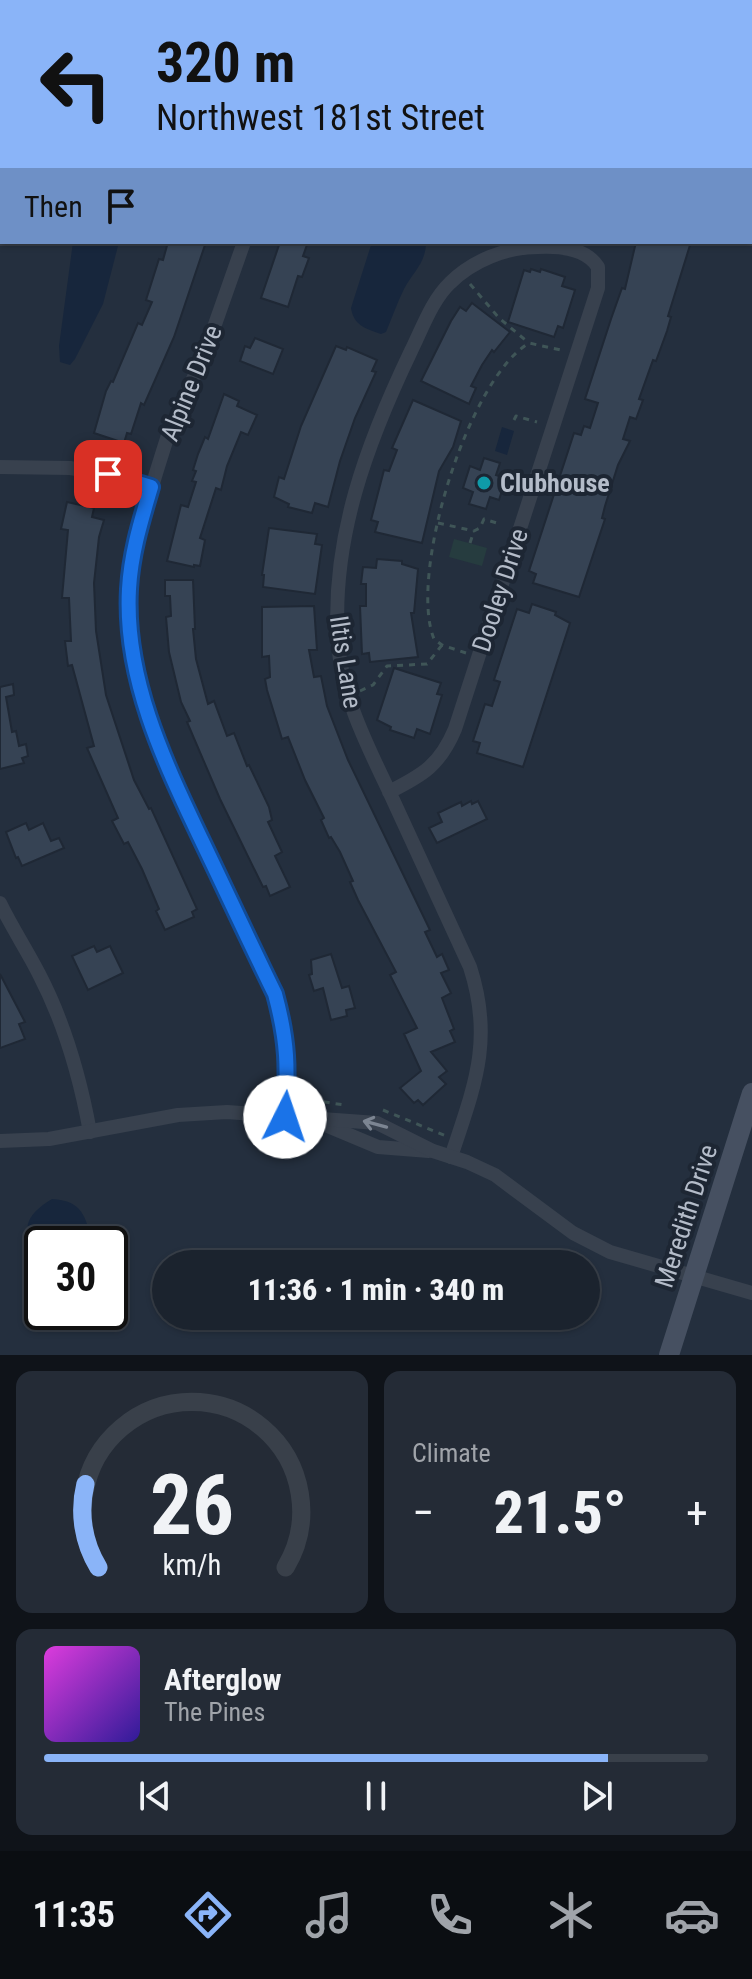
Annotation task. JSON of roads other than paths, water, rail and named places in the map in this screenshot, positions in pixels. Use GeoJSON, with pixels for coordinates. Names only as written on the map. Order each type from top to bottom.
{"type":"FeatureCollection","features":[{"type":"Feature","properties":{"kind":"street","name":"Alpine Drive"},"geometry":{"type":"LineString","coordinates":[[243,244],[211,337],[168,435],[133,549],[129,592],[131,637],[151,726],[168,770],[275,994],[284,1027],[288,1063],[285,1117]]}},
{"type":"Feature","properties":{"kind":"street","name":"Iltis Lane"},"geometry":{"type":"LineString","coordinates":[[451,1157],[477,1071],[482,1042],[480,1003],[470,967],[353,713],[338,645],[339,560],[360,474],[377,424],[430,312],[447,285],[466,269],[488,258],[531,247],[564,245]]}},
{"type":"Feature","properties":{"kind":"street","name":"Dooley Drive"},"geometry":{"type":"LineString","coordinates":[[389,792],[438,761],[455,729],[598,288],[600,277],[594,261],[564,245]]}},
{"type":"Feature","properties":{"kind":"street"},"geometry":{"type":"LineString","coordinates":[[0,467],[70,468],[108,474],[151,487]]}},
{"type":"Feature","properties":{"kind":"street"},"geometry":{"type":"LineString","coordinates":[[0,903],[39,974],[66,1033],[83,1087],[90,1132]]}},
{"type":"Feature","properties":{"kind":"street","name":"Meredith Drive"},"geometry":{"type":"LineString","coordinates":[[669,1355],[752,1093]]}},
{"type":"Feature","properties":{"kind":"street"},"geometry":{"type":"LineString","coordinates":[[0,1141],[49,1139],[178,1115],[227,1112],[377,1123],[433,1151],[495,1175],[573,1233],[610,1252],[752,1293]]}},
{"type":"Feature","properties":{"kind":"street"},"geometry":{"type":"LineString","coordinates":[[311,1120],[378,1147],[433,1151]]}},
{"type":"Feature","properties":{"kind":"water"},"geometry":{"type":"Polygon","coordinates":[[[73,244],[118,244],[103,304],[70,365],[60,362],[59,346],[73,244]]]}},
{"type":"Feature","properties":{"kind":"water"},"geometry":{"type":"Polygon","coordinates":[[[371,244],[426,244],[421,262],[404,289],[386,332],[381,334],[365,328],[358,323],[351,308],[371,244]]]}},
{"type":"Feature","properties":{"kind":"water"},"geometry":{"type":"Polygon","coordinates":[[[502,427],[514,431],[507,455],[495,451],[502,427]]]}},
{"type":"Feature","properties":{"kind":"water"},"geometry":{"type":"Polygon","coordinates":[[[52,1199],[71,1203],[82,1212],[87,1226],[28,1226],[43,1205],[52,1199]]]}},
{"type":"Feature","properties":{"kind":"place","name":"Clubhouse"},"geometry":{"type":"Point","coordinates":[484,483]}}]}
